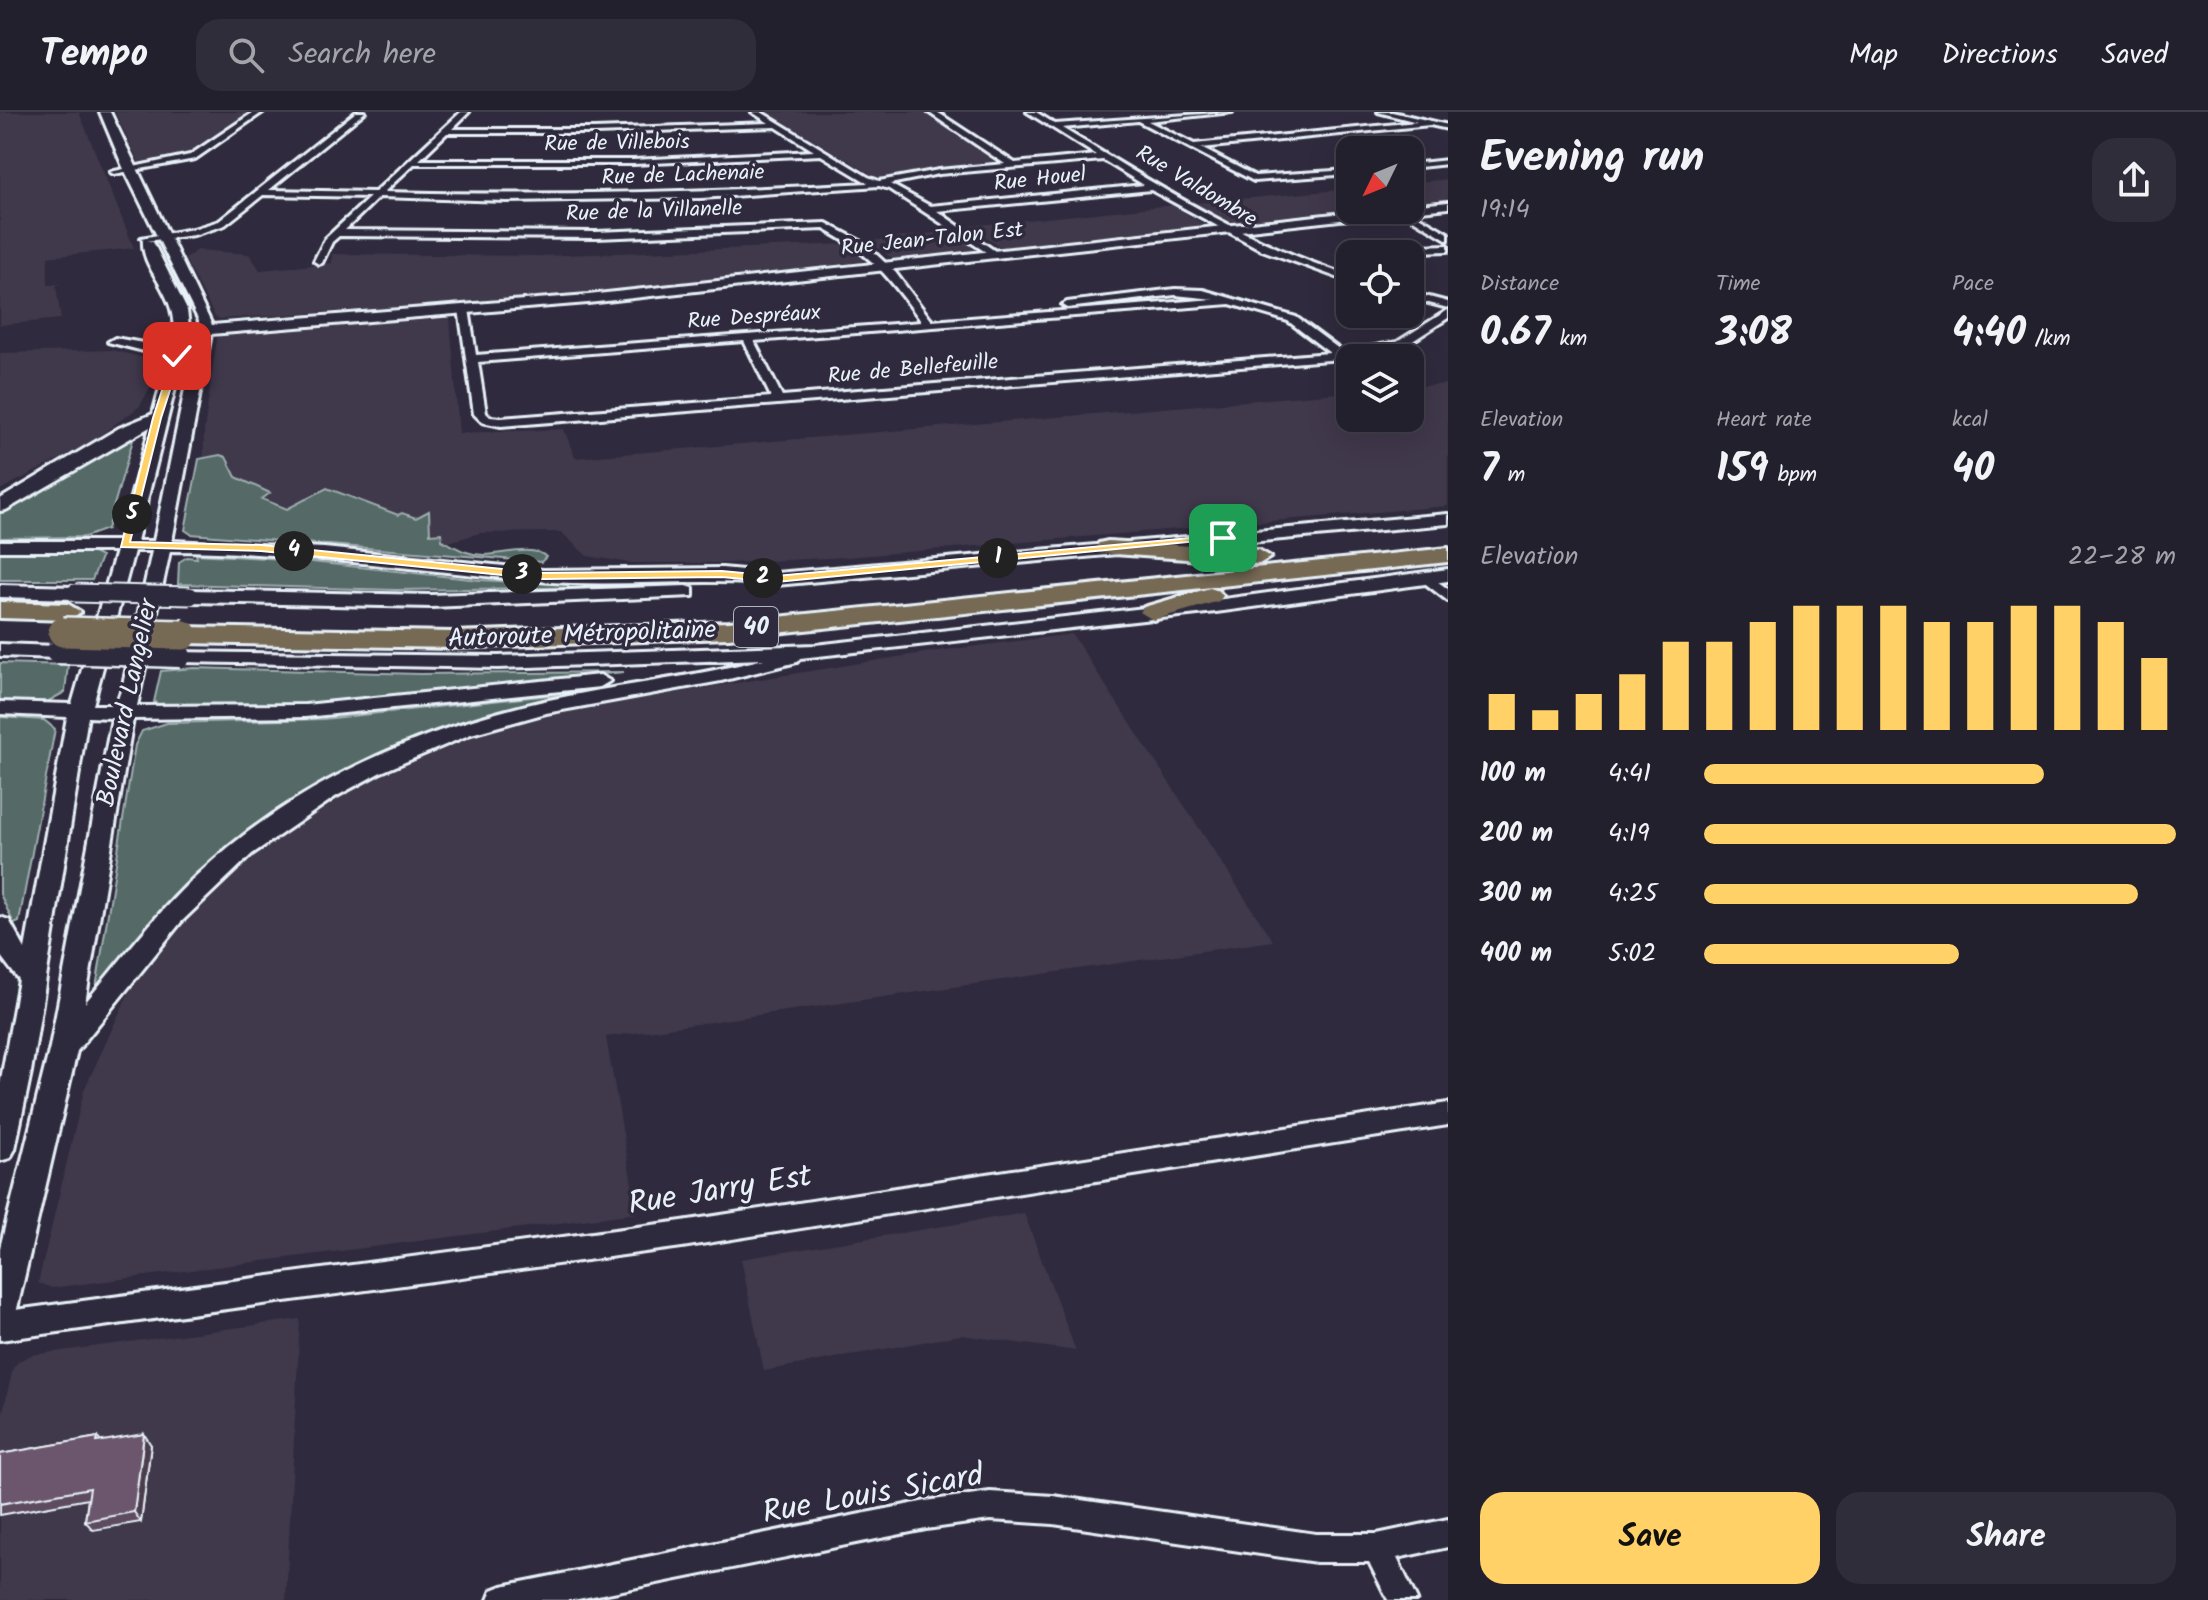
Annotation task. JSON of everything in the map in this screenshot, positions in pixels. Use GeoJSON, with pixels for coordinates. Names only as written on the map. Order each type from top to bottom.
{"type":"FeatureCollection","features":[{"type":"Feature","properties":{"kind":"highway","name":"Autoroute Métropolitaine"},"geometry":{"type":"LineString","coordinates":[[185,625],[501,620],[703,612],[1448,537]]}},
{"type":"Feature","properties":{"kind":"highway"},"geometry":{"type":"LineString","coordinates":[[1108,548],[1259,557]]}},
{"type":"Feature","properties":{"kind":"highway","name":"Autoroute Métropolitaine"},"geometry":{"type":"LineString","coordinates":[[0,630],[66,622],[466,640],[729,630],[1448,555]]}},
{"type":"Feature","properties":{"kind":"highway"},"geometry":{"type":"LineString","coordinates":[[1153,612],[1325,568]]}},
{"type":"Feature","properties":{"kind":"highway","name":"Autoroute Métropolitaine"},"geometry":{"type":"LineString","coordinates":[[0,610],[66,622]]}},
{"type":"Feature","properties":{"kind":"main road"},"geometry":{"type":"LineString","coordinates":[[105,112],[162,236],[200,306],[205,327]]}},
{"type":"Feature","properties":{"kind":"main road"},"geometry":{"type":"LineString","coordinates":[[109,159],[122,188]]}},
{"type":"Feature","properties":{"kind":"main road"},"geometry":{"type":"LineString","coordinates":[[1424,208],[1448,205]]}},
{"type":"Feature","properties":{"kind":"main road","name":"Rue Jean-Talon Est"},"geometry":{"type":"LineString","coordinates":[[182,328],[464,309],[1336,217]]}},
{"type":"Feature","properties":{"kind":"main road"},"geometry":{"type":"LineString","coordinates":[[144,234],[180,310],[182,328]]}},
{"type":"Feature","properties":{"kind":"main road","name":"Boulevard Langelier"},"geometry":{"type":"LineString","coordinates":[[0,1313],[64,1047],[124,712],[162,545],[205,327]]}},
{"type":"Feature","properties":{"kind":"main road","name":"Boulevard Langelier"},"geometry":{"type":"LineString","coordinates":[[0,1149],[76,722],[82,711],[182,328]]}},
{"type":"Feature","properties":{"kind":"main road"},"geometry":{"type":"LineString","coordinates":[[115,342],[159,348],[177,356]]}},
{"type":"Feature","properties":{"kind":"main road"},"geometry":{"type":"LineString","coordinates":[[0,506],[125,431],[157,418]]}},
{"type":"Feature","properties":{"kind":"main road"},"geometry":{"type":"LineString","coordinates":[[185,625],[431,601],[558,599],[727,589],[776,579],[1448,519]]}},
{"type":"Feature","properties":{"kind":"main road"},"geometry":{"type":"LineString","coordinates":[[0,546],[162,545],[324,553],[543,576],[722,574],[776,579]]}},
{"type":"Feature","properties":{"kind":"main road"},"geometry":{"type":"LineString","coordinates":[[0,591],[66,622],[185,625],[498,662],[815,651],[1448,575]]}},
{"type":"Feature","properties":{"kind":"main road"},"geometry":{"type":"LineString","coordinates":[[0,650],[66,622]]}},
{"type":"Feature","properties":{"kind":"main road"},"geometry":{"type":"LineString","coordinates":[[64,1047],[113,992],[166,922],[208,879],[264,833],[335,788],[405,753],[507,716],[752,669],[815,651]]}},
{"type":"Feature","properties":{"kind":"main road"},"geometry":{"type":"LineString","coordinates":[[0,708],[227,714],[331,709],[697,671],[752,669]]}},
{"type":"Feature","properties":{"kind":"main road"},"geometry":{"type":"LineString","coordinates":[[0,926],[6,944],[32,977]]}},
{"type":"Feature","properties":{"kind":"street"},"geometry":{"type":"LineString","coordinates":[[114,172],[192,157],[259,112]]}},
{"type":"Feature","properties":{"kind":"street"},"geometry":{"type":"LineString","coordinates":[[144,234],[162,236],[207,229],[222,223],[361,112]]}},
{"type":"Feature","properties":{"kind":"street"},"geometry":{"type":"LineString","coordinates":[[319,261],[325,245],[465,112]]}},
{"type":"Feature","properties":{"kind":"street"},"geometry":{"type":"LineString","coordinates":[[756,112],[865,179],[881,183],[928,209],[995,255]]}},
{"type":"Feature","properties":{"kind":"street"},"geometry":{"type":"LineString","coordinates":[[932,112],[1013,165]]}},
{"type":"Feature","properties":{"kind":"street","name":"Rue Valdombre"},"geometry":{"type":"LineString","coordinates":[[1031,112],[1226,229],[1282,257],[1336,274]]}},
{"type":"Feature","properties":{"kind":"street"},"geometry":{"type":"LineString","coordinates":[[1054,126],[1228,112]]}},
{"type":"Feature","properties":{"kind":"street"},"geometry":{"type":"LineString","coordinates":[[1382,112],[1448,127]]}},
{"type":"Feature","properties":{"kind":"street"},"geometry":{"type":"LineString","coordinates":[[1139,119],[1257,180],[1336,173]]}},
{"type":"Feature","properties":{"kind":"street"},"geometry":{"type":"LineString","coordinates":[[1191,147],[1430,123]]}},
{"type":"Feature","properties":{"kind":"street"},"geometry":{"type":"LineString","coordinates":[[445,131],[594,131],[776,125]]}},
{"type":"Feature","properties":{"kind":"street","name":"Rue de Villebois"},"geometry":{"type":"LineString","coordinates":[[412,162],[633,162],[823,153]]}},
{"type":"Feature","properties":{"kind":"street","name":"Rue de Lachenaie"},"geometry":{"type":"LineString","coordinates":[[259,192],[376,197],[674,196],[881,183],[1013,165],[1105,157]]}},
{"type":"Feature","properties":{"kind":"street"},"geometry":{"type":"LineString","coordinates":[[1424,165],[1448,162]]}},
{"type":"Feature","properties":{"kind":"street","name":"Rue Houel"},"geometry":{"type":"LineString","coordinates":[[928,209],[1154,187]]}},
{"type":"Feature","properties":{"kind":"street"},"geometry":{"type":"LineString","coordinates":[[1424,223],[1448,237]]}},
{"type":"Feature","properties":{"kind":"street","name":"Rue de la Villanelle"},"geometry":{"type":"LineString","coordinates":[[337,233],[583,235],[820,226],[839,230],[884,267],[930,326]]}},
{"type":"Feature","properties":{"kind":"street"},"geometry":{"type":"LineString","coordinates":[[1424,249],[1448,248]]}},
{"type":"Feature","properties":{"kind":"street"},"geometry":{"type":"LineString","coordinates":[[1424,299],[1448,305]]}},
{"type":"Feature","properties":{"kind":"street","name":"Rue Despréaux"},"geometry":{"type":"LineString","coordinates":[[472,359],[1233,301],[1292,319],[1336,352]]}},
{"type":"Feature","properties":{"kind":"street","name":"Rue de Bellefeuille"},"geometry":{"type":"LineString","coordinates":[[464,309],[480,414],[492,422],[1336,356]]}},
{"type":"Feature","properties":{"kind":"street","name":"Rue de Bellefeuille"},"geometry":{"type":"LineString","coordinates":[[1398,344],[1448,313]]}},
{"type":"Feature","properties":{"kind":"street"},"geometry":{"type":"LineString","coordinates":[[748,339],[779,401]]}},
{"type":"Feature","properties":{"kind":"street"},"geometry":{"type":"LineString","coordinates":[[1427,578],[1448,597]]}},
{"type":"Feature","properties":{"kind":"street","name":"Rue Jarry Est"},"geometry":{"type":"LineString","coordinates":[[0,1326],[667,1236],[1448,1114]]}},
{"type":"Feature","properties":{"kind":"street","name":"Rue Louis Sicard"},"geometry":{"type":"LineString","coordinates":[[502,1600],[926,1515],[990,1506],[1053,1510],[1316,1548],[1377,1548],[1448,1533]]}},
{"type":"Feature","properties":{"kind":"street"},"geometry":{"type":"LineString","coordinates":[[1377,1548],[1403,1600]]}},
{"type":"Feature","properties":{"kind":"shaded area"},"geometry":{"type":"Polygon","coordinates":[[[0,112],[79,112],[134,248],[48,257],[48,285],[61,284],[56,286],[61,319],[0,325],[0,112]]]}},
{"type":"Feature","properties":{"kind":"shaded area"},"geometry":{"type":"Polygon","coordinates":[[[115,112],[250,112],[185,155],[140,165],[115,112]]]}},
{"type":"Feature","properties":{"kind":"shaded area"},"geometry":{"type":"Polygon","coordinates":[[[767,112],[923,112],[998,163],[878,178],[767,112]]]}},
{"type":"Feature","properties":{"kind":"shaded area"},"geometry":{"type":"Polygon","coordinates":[[[1448,179],[1448,200],[1424,203],[1424,182],[1448,179]]]}},
{"type":"Feature","properties":{"kind":"shaded area"},"geometry":{"type":"Polygon","coordinates":[[[1336,190],[1336,212],[1234,224],[1194,203],[1336,190]]]}},
{"type":"Feature","properties":{"kind":"shaded area"},"geometry":{"type":"Polygon","coordinates":[[[1173,205],[1206,226],[1002,248],[969,226],[1173,205]]]}},
{"type":"Feature","properties":{"kind":"shaded area"},"geometry":{"type":"Polygon","coordinates":[[[951,231],[975,250],[894,260],[869,241],[951,231]]]}},
{"type":"Feature","properties":{"kind":"shaded area"},"geometry":{"type":"Polygon","coordinates":[[[847,244],[865,261],[564,296],[221,319],[215,317],[185,259],[197,250],[249,254],[260,270],[332,263],[332,254],[539,256],[847,244]]]}},
{"type":"Feature","properties":{"kind":"shaded area"},"geometry":{"type":"Polygon","coordinates":[[[450,318],[459,433],[564,429],[575,458],[1336,393],[1336,432],[1424,432],[1424,386],[1448,384],[1448,506],[848,557],[729,563],[630,563],[587,556],[561,532],[480,533],[432,547],[202,521],[204,431],[217,338],[227,333],[450,318]]]}},
{"type":"Feature","properties":{"kind":"shaded area"},"geometry":{"type":"Polygon","coordinates":[[[112,350],[145,358],[161,370],[139,407],[88,444],[0,490],[0,353],[112,350]]]}},
{"type":"Feature","properties":{"kind":"shaded area"},"geometry":{"type":"Polygon","coordinates":[[[1072,634],[1273,941],[606,1037],[637,1213],[52,1288],[38,1283],[84,1090],[129,992],[164,945],[207,896],[254,855],[327,804],[392,769],[446,746],[505,726],[573,709],[929,652],[1072,634]]]}},
{"type":"Feature","properties":{"kind":"shaded area"},"geometry":{"type":"Polygon","coordinates":[[[1024,1213],[1076,1351],[961,1335],[764,1371],[741,1259],[1024,1213]]]}},
{"type":"Feature","properties":{"kind":"shaded area"},"geometry":{"type":"Polygon","coordinates":[[[300,1319],[286,1600],[0,1600],[0,1424],[13,1368],[19,1361],[31,1355],[300,1319]]]}},
{"type":"Feature","properties":{"kind":"green space"},"geometry":{"type":"Polygon","coordinates":[[[135,433],[107,529],[85,537],[0,538],[0,510],[135,433]]]}},
{"type":"Feature","properties":{"kind":"green space"},"geometry":{"type":"Polygon","coordinates":[[[220,455],[226,457],[236,477],[270,493],[262,499],[287,509],[327,488],[398,515],[402,513],[416,518],[429,511],[430,534],[441,533],[442,540],[466,552],[484,555],[534,551],[546,557],[541,562],[191,534],[185,530],[199,459],[220,455]]]}},
{"type":"Feature","properties":{"kind":"green space"},"geometry":{"type":"Polygon","coordinates":[[[91,552],[101,557],[92,580],[0,580],[0,553],[91,552]]]}},
{"type":"Feature","properties":{"kind":"green space"},"geometry":{"type":"Polygon","coordinates":[[[196,554],[284,559],[480,580],[620,587],[396,590],[178,584],[179,562],[187,557],[197,558],[196,554]]]}},
{"type":"Feature","properties":{"kind":"green space"},"geometry":{"type":"Polygon","coordinates":[[[0,663],[68,665],[65,692],[45,703],[0,701],[0,663]]]}},
{"type":"Feature","properties":{"kind":"green space"},"geometry":{"type":"Polygon","coordinates":[[[194,668],[420,674],[624,672],[321,703],[161,706],[154,702],[161,671],[194,668]]]}},
{"type":"Feature","properties":{"kind":"green space"},"geometry":{"type":"Polygon","coordinates":[[[560,694],[445,729],[199,874],[131,947],[101,988],[96,988],[135,745],[142,731],[167,723],[323,719],[560,694]]]}},
{"type":"Feature","properties":{"kind":"green space"},"geometry":{"type":"Polygon","coordinates":[[[0,717],[44,720],[55,729],[19,922],[14,924],[0,894],[0,717]]]}},
{"type":"Feature","properties":{"kind":"building"},"geometry":{"type":"Polygon","coordinates":[[[144,1434],[134,1512],[85,1521],[90,1488],[0,1504],[0,1454],[98,1437],[97,1442],[144,1434]]]}},
{"type":"Feature","properties":{"kind":"route"},"geometry":{"type":"LineString","coordinates":[[177,356],[157,418],[124,545],[261,548],[543,576],[650,578],[722,574],[776,579],[1223,538]]}}]}
